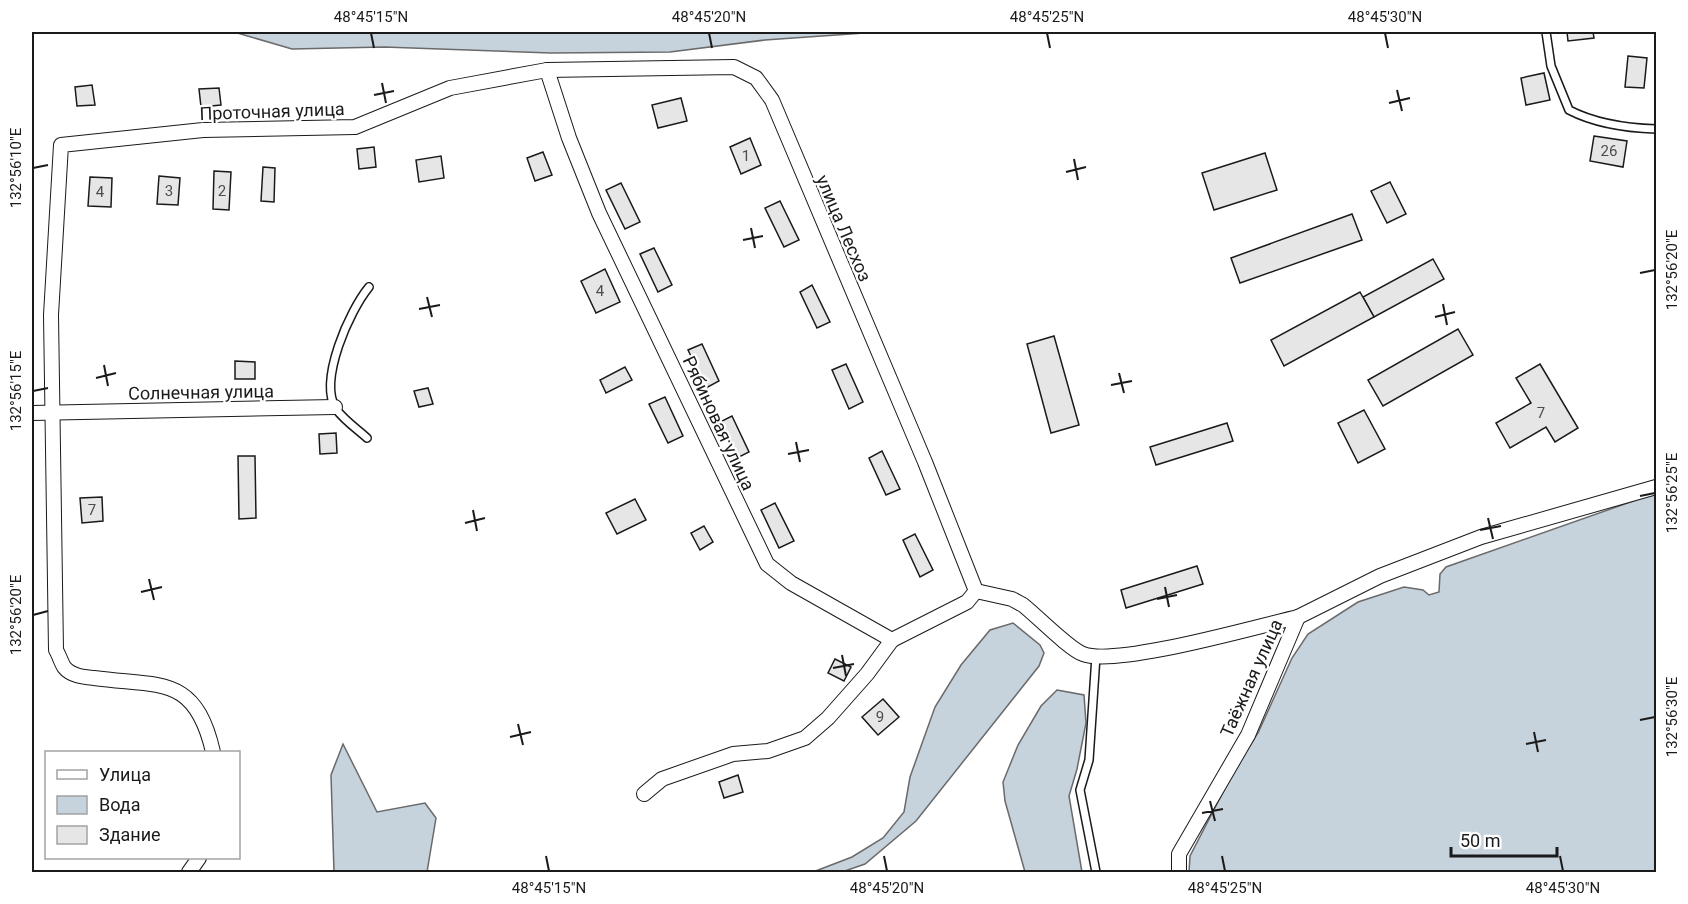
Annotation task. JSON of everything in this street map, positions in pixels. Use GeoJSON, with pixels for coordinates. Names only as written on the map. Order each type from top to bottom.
{"type":"FeatureCollection","features":[{"type":"Feature","properties":{"kind":"street","name":"улица Лесхоз"},"geometry":{"type":"LineString","coordinates":[[547,70],[734,67],[756,78],[772,100],[925,462],[976,591]]}},
{"type":"Feature","properties":{"kind":"street","name":"Проточная улица"},"geometry":{"type":"LineString","coordinates":[[50,413],[51,315],[61,145],[203,130],[355,127],[450,88],[547,70]]}},
{"type":"Feature","properties":{"kind":"street","name":"Рябиновая улица"},"geometry":{"type":"LineString","coordinates":[[547,70],[569,138],[599,213],[767,564],[791,583],[892,640]]}},
{"type":"Feature","properties":{"kind":"street","name":"Солнечная улица"},"geometry":{"type":"LineString","coordinates":[[32,413],[335,407]]}},
{"type":"Feature","properties":{"kind":"street"},"geometry":{"type":"LineString","coordinates":[[50,413],[55,506],[56,650],[65,668],[78,676],[167,685],[186,697],[198,710],[212,751]]}},
{"type":"Feature","properties":{"kind":"street"},"geometry":{"type":"LineString","coordinates":[[1298,617],[1380,576],[1481,537],[1656,487]]}},
{"type":"Feature","properties":{"kind":"street"},"geometry":{"type":"LineString","coordinates":[[644,794],[662,779],[723,758],[768,751],[805,738],[836,709],[892,640],[967,602],[976,591],[1012,599],[1023,605],[1082,654],[1096,656]]}},
{"type":"Feature","properties":{"kind":"street","name":"Таёжная улица"},"geometry":{"type":"LineString","coordinates":[[1096,656],[1156,650],[1298,617]]}},
{"type":"Feature","properties":{"kind":"street","name":"Таёжная улица"},"geometry":{"type":"LineString","coordinates":[[1179,873],[1179,854],[1248,735],[1298,617]]}},
{"type":"Feature","properties":{"kind":"lane"},"geometry":{"type":"LineString","coordinates":[[1546,32],[1551,66],[1569,110],[1586,118],[1630,128],[1656,129]]}},
{"type":"Feature","properties":{"kind":"lane"},"geometry":{"type":"LineString","coordinates":[[367,438],[335,407],[331,377],[338,350],[356,303],[369,287]]}},
{"type":"Feature","properties":{"kind":"lane"},"geometry":{"type":"LineString","coordinates":[[1096,656],[1089,760],[1080,790],[1096,873]]}},
{"type":"Feature","properties":{"kind":"water"},"geometry":{"type":"Polygon","coordinates":[[[234,32],[879,32],[765,40],[670,52],[551,53],[384,47],[292,49],[234,32]]]}},
{"type":"Feature","properties":{"kind":"water"},"geometry":{"type":"Polygon","coordinates":[[[1656,493],[1656,872],[1189,872],[1190,856],[1235,769],[1258,733],[1292,658],[1308,634],[1358,602],[1404,587],[1423,590],[1429,595],[1439,592],[1440,574],[1446,567],[1656,493]]]}},
{"type":"Feature","properties":{"kind":"water"},"geometry":{"type":"Polygon","coordinates":[[[1013,623],[1040,645],[1044,653],[1039,666],[916,821],[865,864],[842,872],[813,872],[852,857],[883,838],[904,812],[910,777],[935,707],[961,665],[990,630],[1013,623]]]}},
{"type":"Feature","properties":{"kind":"water"},"geometry":{"type":"Polygon","coordinates":[[[1057,690],[1084,695],[1086,723],[1069,796],[1082,872],[1025,872],[1005,801],[1003,782],[1018,745],[1041,706],[1057,690]]]}},
{"type":"Feature","properties":{"kind":"water"},"geometry":{"type":"Polygon","coordinates":[[[343,744],[377,812],[425,803],[436,818],[427,872],[334,872],[331,775],[343,744]]]}},
{"type":"Feature","properties":{"kind":"building"},"geometry":{"type":"Polygon","coordinates":[[[1567,32],[1593,32],[1594,38],[1568,41],[1567,32]]]}},
{"type":"Feature","properties":{"kind":"building"},"geometry":{"type":"Polygon","coordinates":[[[1628,56],[1647,58],[1644,88],[1625,87],[1628,56]]]}},
{"type":"Feature","properties":{"kind":"building"},"geometry":{"type":"Polygon","coordinates":[[[1544,73],[1550,100],[1526,105],[1521,78],[1544,73]]]}},
{"type":"Feature","properties":{"kind":"building"},"geometry":{"type":"Polygon","coordinates":[[[92,85],[95,105],[77,106],[75,87],[92,85]]]}},
{"type":"Feature","properties":{"kind":"building"},"geometry":{"type":"Polygon","coordinates":[[[219,88],[221,105],[201,107],[199,89],[219,88]]]}},
{"type":"Feature","properties":{"kind":"building"},"geometry":{"type":"Polygon","coordinates":[[[681,98],[687,121],[658,128],[652,105],[681,98]]]}},
{"type":"Feature","properties":{"kind":"building"},"geometry":{"type":"Polygon","coordinates":[[[1594,136],[1627,141],[1623,167],[1590,161],[1594,136]]]}},
{"type":"Feature","properties":{"kind":"building"},"geometry":{"type":"Polygon","coordinates":[[[750,138],[761,165],[741,174],[730,147],[750,138]]]}},
{"type":"Feature","properties":{"kind":"building"},"geometry":{"type":"Polygon","coordinates":[[[374,147],[376,167],[359,169],[357,149],[374,147]]]}},
{"type":"Feature","properties":{"kind":"building"},"geometry":{"type":"Polygon","coordinates":[[[543,152],[552,175],[535,181],[527,158],[543,152]]]}},
{"type":"Feature","properties":{"kind":"building"},"geometry":{"type":"Polygon","coordinates":[[[1265,153],[1277,190],[1214,210],[1202,173],[1265,153]]]}},
{"type":"Feature","properties":{"kind":"building"},"geometry":{"type":"Polygon","coordinates":[[[441,156],[444,178],[419,182],[416,160],[441,156]]]}},
{"type":"Feature","properties":{"kind":"building"},"geometry":{"type":"Polygon","coordinates":[[[263,167],[275,168],[274,202],[261,201],[263,167]]]}},
{"type":"Feature","properties":{"kind":"building"},"geometry":{"type":"Polygon","coordinates":[[[214,171],[231,172],[229,210],[213,209],[214,171]]]}},
{"type":"Feature","properties":{"kind":"building"},"geometry":{"type":"Polygon","coordinates":[[[159,176],[180,178],[178,205],[157,204],[159,176]]]}},
{"type":"Feature","properties":{"kind":"building"},"geometry":{"type":"Polygon","coordinates":[[[90,177],[112,178],[111,207],[88,206],[90,177]]]}},
{"type":"Feature","properties":{"kind":"building"},"geometry":{"type":"Polygon","coordinates":[[[1390,182],[1406,214],[1387,223],[1371,191],[1390,182]]]}},
{"type":"Feature","properties":{"kind":"building"},"geometry":{"type":"Polygon","coordinates":[[[621,183],[640,222],[625,229],[606,190],[621,183]]]}},
{"type":"Feature","properties":{"kind":"building"},"geometry":{"type":"Polygon","coordinates":[[[780,201],[799,240],[784,247],[765,208],[780,201]]]}},
{"type":"Feature","properties":{"kind":"building"},"geometry":{"type":"Polygon","coordinates":[[[1352,214],[1362,240],[1240,283],[1231,258],[1352,214]]]}},
{"type":"Feature","properties":{"kind":"building"},"geometry":{"type":"Polygon","coordinates":[[[654,248],[672,285],[658,292],[640,254],[654,248]]]}},
{"type":"Feature","properties":{"kind":"building"},"geometry":{"type":"Polygon","coordinates":[[[1433,259],[1444,279],[1374,317],[1363,297],[1433,259]]]}},
{"type":"Feature","properties":{"kind":"building"},"geometry":{"type":"Polygon","coordinates":[[[605,269],[620,302],[596,313],[581,281],[605,269]]]}},
{"type":"Feature","properties":{"kind":"building"},"geometry":{"type":"Polygon","coordinates":[[[812,285],[830,322],[817,328],[800,292],[812,285]]]}},
{"type":"Feature","properties":{"kind":"building"},"geometry":{"type":"Polygon","coordinates":[[[1360,292],[1374,317],[1284,366],[1271,340],[1360,292]]]}},
{"type":"Feature","properties":{"kind":"building"},"geometry":{"type":"Polygon","coordinates":[[[1458,329],[1473,355],[1383,406],[1368,380],[1458,329]]]}},
{"type":"Feature","properties":{"kind":"building"},"geometry":{"type":"Polygon","coordinates":[[[1054,336],[1079,425],[1051,433],[1027,344],[1054,336]]]}},
{"type":"Feature","properties":{"kind":"building"},"geometry":{"type":"Polygon","coordinates":[[[702,344],[719,381],[706,388],[688,350],[702,344]]]}},
{"type":"Feature","properties":{"kind":"building"},"geometry":{"type":"Polygon","coordinates":[[[235,361],[255,362],[255,379],[235,379],[235,361]]]}},
{"type":"Feature","properties":{"kind":"building"},"geometry":{"type":"Polygon","coordinates":[[[846,364],[863,402],[849,409],[832,370],[846,364]]]}},
{"type":"Feature","properties":{"kind":"building"},"geometry":{"type":"Polygon","coordinates":[[[1540,364],[1578,428],[1555,442],[1546,427],[1510,448],[1496,423],[1531,403],[1516,378],[1540,364]]]}},
{"type":"Feature","properties":{"kind":"building"},"geometry":{"type":"Polygon","coordinates":[[[625,367],[632,380],[606,393],[600,380],[625,367]]]}},
{"type":"Feature","properties":{"kind":"building"},"geometry":{"type":"Polygon","coordinates":[[[428,388],[433,404],[419,407],[414,391],[428,388]]]}},
{"type":"Feature","properties":{"kind":"building"},"geometry":{"type":"Polygon","coordinates":[[[665,397],[683,436],[668,443],[649,404],[665,397]]]}},
{"type":"Feature","properties":{"kind":"building"},"geometry":{"type":"Polygon","coordinates":[[[1364,410],[1385,449],[1358,463],[1338,423],[1364,410]]]}},
{"type":"Feature","properties":{"kind":"building"},"geometry":{"type":"Polygon","coordinates":[[[732,416],[749,452],[737,458],[720,422],[732,416]]]}},
{"type":"Feature","properties":{"kind":"building"},"geometry":{"type":"Polygon","coordinates":[[[1227,423],[1233,441],[1156,465],[1150,447],[1227,423]]]}},
{"type":"Feature","properties":{"kind":"building"},"geometry":{"type":"Polygon","coordinates":[[[336,433],[337,453],[320,454],[319,434],[336,433]]]}},
{"type":"Feature","properties":{"kind":"building"},"geometry":{"type":"Polygon","coordinates":[[[882,451],[900,489],[886,495],[869,458],[882,451]]]}},
{"type":"Feature","properties":{"kind":"building"},"geometry":{"type":"Polygon","coordinates":[[[238,456],[255,456],[256,518],[239,519],[238,456]]]}},
{"type":"Feature","properties":{"kind":"building"},"geometry":{"type":"Polygon","coordinates":[[[102,497],[103,521],[82,523],[80,498],[102,497]]]}},
{"type":"Feature","properties":{"kind":"building"},"geometry":{"type":"Polygon","coordinates":[[[635,499],[646,520],[617,534],[606,513],[635,499]]]}},
{"type":"Feature","properties":{"kind":"building"},"geometry":{"type":"Polygon","coordinates":[[[775,503],[794,541],[779,548],[761,510],[775,503]]]}},
{"type":"Feature","properties":{"kind":"building"},"geometry":{"type":"Polygon","coordinates":[[[704,526],[713,542],[700,550],[691,533],[704,526]]]}},
{"type":"Feature","properties":{"kind":"building"},"geometry":{"type":"Polygon","coordinates":[[[915,534],[933,570],[920,577],[903,540],[915,534]]]}},
{"type":"Feature","properties":{"kind":"building"},"geometry":{"type":"Polygon","coordinates":[[[1197,566],[1203,584],[1126,608],[1121,590],[1197,566]]]}},
{"type":"Feature","properties":{"kind":"building"},"geometry":{"type":"Polygon","coordinates":[[[835,659],[851,667],[844,681],[828,673],[835,659]]]}},
{"type":"Feature","properties":{"kind":"building"},"geometry":{"type":"Polygon","coordinates":[[[883,699],[899,717],[878,735],[862,717],[883,699]]]}},
{"type":"Feature","properties":{"kind":"building"},"geometry":{"type":"Polygon","coordinates":[[[738,775],[743,792],[724,798],[719,782],[738,775]]]}}]}
